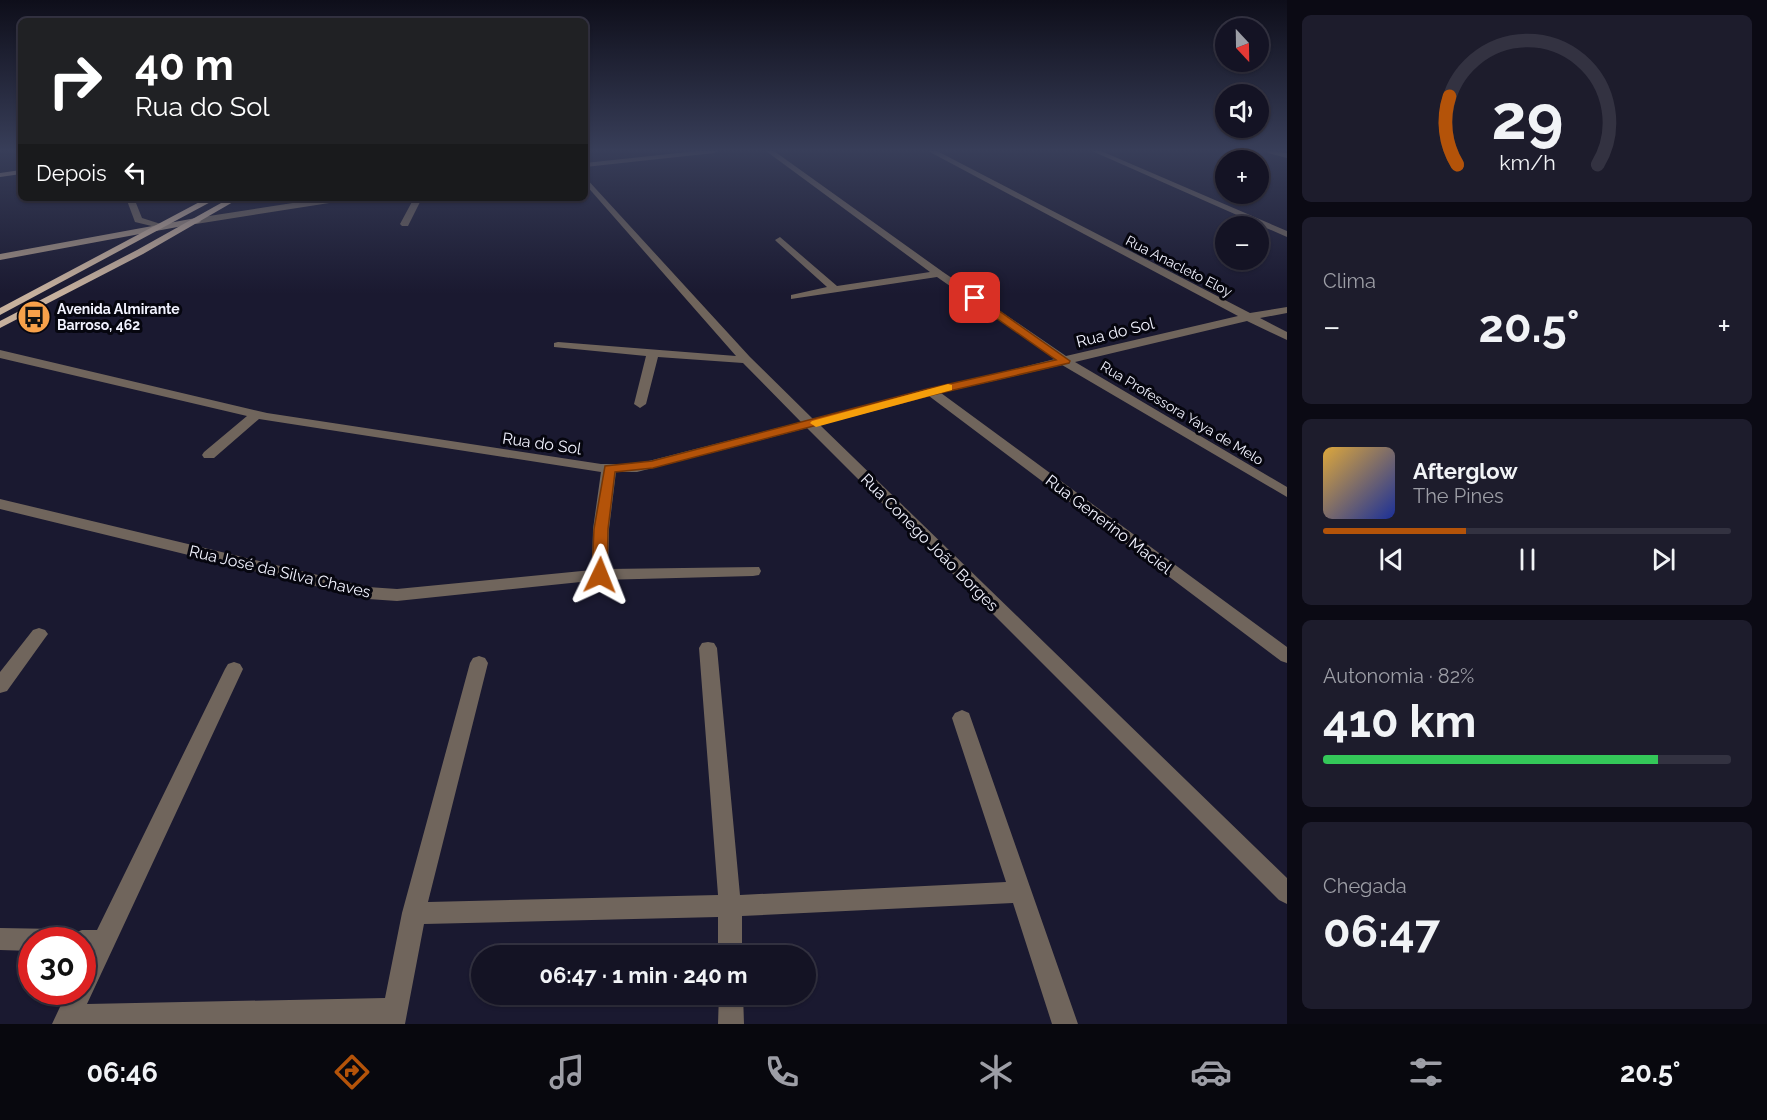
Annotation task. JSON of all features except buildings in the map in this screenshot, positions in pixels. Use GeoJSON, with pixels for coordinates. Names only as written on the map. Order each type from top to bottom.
{"type":"FeatureCollection","features":[{"type":"Feature","properties":{"kind":"main road"},"geometry":{"type":"LineString","coordinates":[[0,312],[209,201]]}},
{"type":"Feature","properties":{"kind":"main road"},"geometry":{"type":"LineString","coordinates":[[0,325],[231,201]]}},
{"type":"Feature","properties":{"kind":"main road"},"geometry":{"type":"LineString","coordinates":[[0,257],[196,220]]}},
{"type":"Feature","properties":{"kind":"street","name":"Rua Conego João Borges"},"geometry":{"type":"LineString","coordinates":[[603,199],[746,360],[1287,893]]}},
{"type":"Feature","properties":{"kind":"street","name":"Rua Professora Yaya de Melo"},"geometry":{"type":"LineString","coordinates":[[836,199],[1065,361],[1287,493]]}},
{"type":"Feature","properties":{"kind":"street","name":"Rua Anacleto Eloy"},"geometry":{"type":"LineString","coordinates":[[1023,199],[1287,336]]}},
{"type":"Feature","properties":{"kind":"street"},"geometry":{"type":"LineString","coordinates":[[1206,199],[1287,234]]}},
{"type":"Feature","properties":{"kind":"street"},"geometry":{"type":"LineString","coordinates":[[131,201],[138,220],[161,227]]}},
{"type":"Feature","properties":{"kind":"street"},"geometry":{"type":"LineString","coordinates":[[196,220],[322,201]]}},
{"type":"Feature","properties":{"kind":"street"},"geometry":{"type":"LineString","coordinates":[[405,224],[416,201]]}},
{"type":"Feature","properties":{"kind":"street"},"geometry":{"type":"LineString","coordinates":[[780,240],[835,289]]}},
{"type":"Feature","properties":{"kind":"street"},"geometry":{"type":"LineString","coordinates":[[795,297],[939,274]]}},
{"type":"Feature","properties":{"kind":"street","name":"Rua do Sol"},"geometry":{"type":"LineString","coordinates":[[0,354],[256,415],[609,469],[637,468],[931,392],[1248,317],[1287,310]]}},
{"type":"Feature","properties":{"kind":"street"},"geometry":{"type":"LineString","coordinates":[[558,345],[746,360]]}},
{"type":"Feature","properties":{"kind":"street"},"geometry":{"type":"LineString","coordinates":[[640,404],[653,353]]}},
{"type":"Feature","properties":{"kind":"street","name":"Rua Generino Maciel"},"geometry":{"type":"LineString","coordinates":[[931,392],[1287,656]]}},
{"type":"Feature","properties":{"kind":"street"},"geometry":{"type":"LineString","coordinates":[[209,455],[256,415]]}},
{"type":"Feature","properties":{"kind":"street"},"geometry":{"type":"LineString","coordinates":[[600,575],[601,529],[609,469]]}},
{"type":"Feature","properties":{"kind":"street","name":"Rua José da Silva Chaves"},"geometry":{"type":"LineString","coordinates":[[0,504],[368,593],[397,595],[600,575],[753,571]]}},
{"type":"Feature","properties":{"kind":"street"},"geometry":{"type":"LineString","coordinates":[[0,686],[39,634]]}},
{"type":"Feature","properties":{"kind":"street"},"geometry":{"type":"LineString","coordinates":[[708,648],[730,906],[730,945]]}},
{"type":"Feature","properties":{"kind":"street"},"geometry":{"type":"LineString","coordinates":[[74,1005],[67,1021],[393,1017],[414,913],[479,663]]}},
{"type":"Feature","properties":{"kind":"street"},"geometry":{"type":"LineString","coordinates":[[96,936],[234,669]]}},
{"type":"Feature","properties":{"kind":"street"},"geometry":{"type":"LineString","coordinates":[[962,718],[1065,1024]]}},
{"type":"Feature","properties":{"kind":"street"},"geometry":{"type":"LineString","coordinates":[[414,913],[730,906],[1020,892]]}},
{"type":"Feature","properties":{"kind":"street"},"geometry":{"type":"LineString","coordinates":[[0,939],[18,939]]}},
{"type":"Feature","properties":{"kind":"street"},"geometry":{"type":"LineString","coordinates":[[731,1005],[731,1024]]}},
{"type":"Feature","properties":{"kind":"slow traffic"},"geometry":{"type":"LineString","coordinates":[[816,423],[948,388]]}},
{"type":"Feature","properties":{"kind":"place","name":"Avenida Almirante Barroso, 462"},"geometry":{"type":"Point","coordinates":[34,317]}},
{"type":"Feature","properties":{"kind":"route"},"geometry":{"type":"LineString","coordinates":[[600,575],[601,529],[609,469],[637,468],[931,392],[1065,361],[975,298]]}}]}
